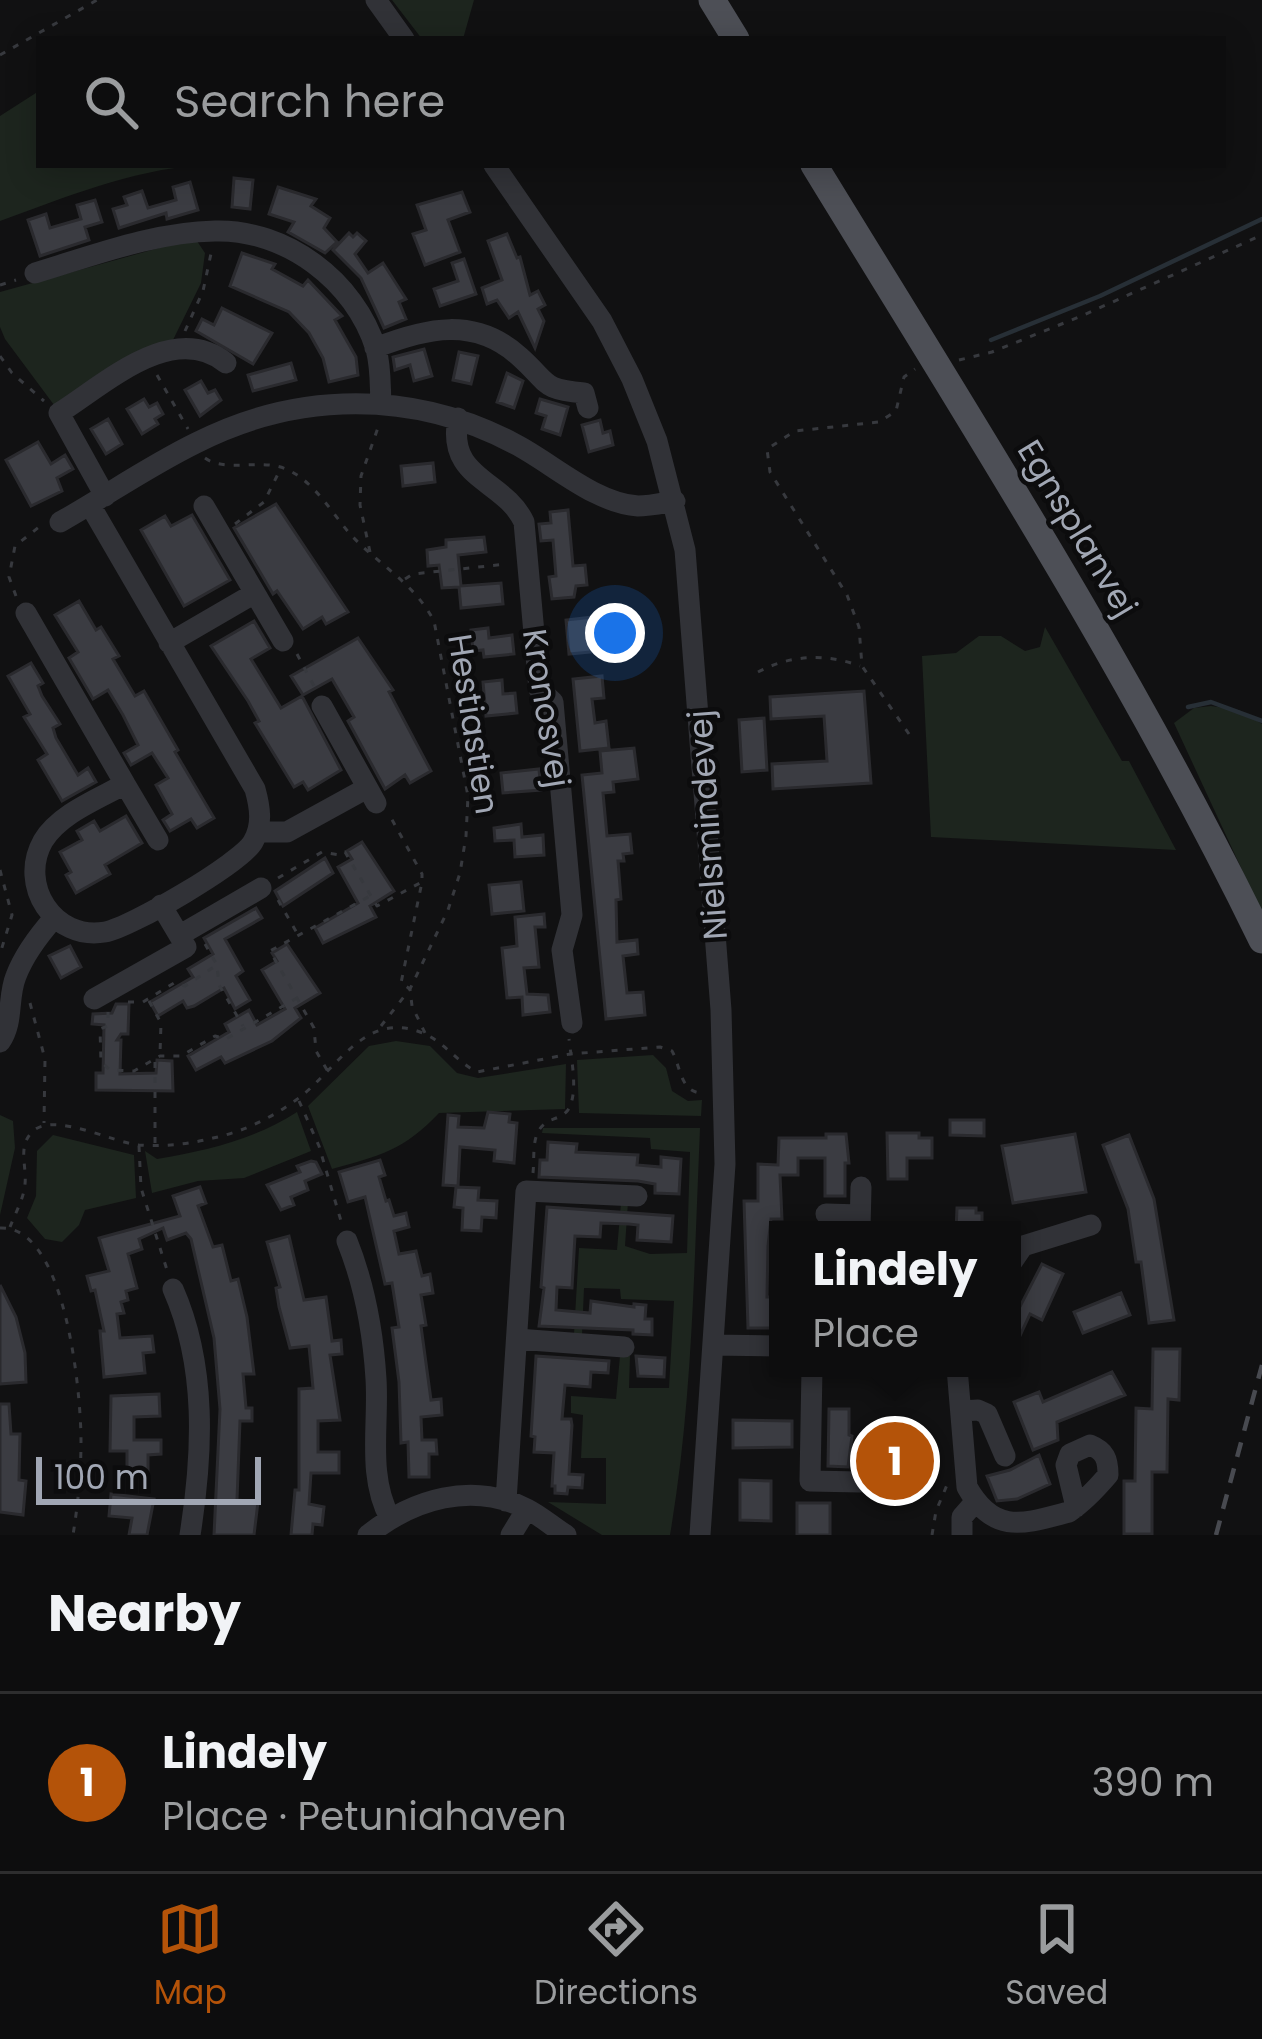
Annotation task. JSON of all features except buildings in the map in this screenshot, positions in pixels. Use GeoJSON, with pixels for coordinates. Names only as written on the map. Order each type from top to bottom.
{"type":"FeatureCollection","features":[{"type":"Feature","properties":{"kind":"main road"},"geometry":{"type":"LineString","coordinates":[[712,0],[734,36]]}},
{"type":"Feature","properties":{"kind":"main road","name":"Egnsplanvej"},"geometry":{"type":"LineString","coordinates":[[816,168],[1157,733],[1262,940]]}},
{"type":"Feature","properties":{"kind":"street"},"geometry":{"type":"LineString","coordinates":[[376,0],[402,36]]}},
{"type":"Feature","properties":{"kind":"street","name":"Nielsmindevej"},"geometry":{"type":"LineString","coordinates":[[496,168],[602,321],[632,379],[675,501],[685,550],[724,1092],[725,1164],[700,1535]]}},
{"type":"Feature","properties":{"kind":"street"},"geometry":{"type":"LineString","coordinates":[[35,273],[176,234],[215,231],[266,238],[309,260],[349,297],[375,348],[381,404]]}},
{"type":"Feature","properties":{"kind":"street"},"geometry":{"type":"LineString","coordinates":[[375,348],[441,328],[486,335],[524,359],[543,383],[555,390],[584,393],[588,408]]}},
{"type":"Feature","properties":{"kind":"street"},"geometry":{"type":"LineString","coordinates":[[125,784],[57,824],[37,857],[34,881],[43,906],[73,929],[103,933],[161,905],[232,864],[258,832],[261,810],[255,789],[169,643],[58,412],[147,358],[176,349],[210,350],[226,363]]}},
{"type":"Feature","properties":{"kind":"street"},"geometry":{"type":"LineString","coordinates":[[60,522],[196,443],[288,409],[335,403],[408,406],[458,418],[512,442],[600,494],[636,506],[675,501]]}},
{"type":"Feature","properties":{"kind":"street","name":"Kronosvej"},"geometry":{"type":"LineString","coordinates":[[458,418],[455,433],[462,460],[519,510],[524,522],[538,688],[554,702],[572,915],[562,950],[572,1023]]}},
{"type":"Feature","properties":{"kind":"street"},"geometry":{"type":"LineString","coordinates":[[204,506],[283,641]]}},
{"type":"Feature","properties":{"kind":"street"},"geometry":{"type":"LineString","coordinates":[[169,643],[255,593]]}},
{"type":"Feature","properties":{"kind":"street"},"geometry":{"type":"LineString","coordinates":[[26,613],[158,840]]}},
{"type":"Feature","properties":{"kind":"street"},"geometry":{"type":"LineString","coordinates":[[258,832],[287,832],[372,795],[322,706]]}},
{"type":"Feature","properties":{"kind":"street"},"geometry":{"type":"LineString","coordinates":[[188,931],[265,886]]}},
{"type":"Feature","properties":{"kind":"street"},"geometry":{"type":"LineString","coordinates":[[161,905],[188,931]]}},
{"type":"Feature","properties":{"kind":"street"},"geometry":{"type":"LineString","coordinates":[[0,1042],[7,1032],[15,977],[54,918]]}},
{"type":"Feature","properties":{"kind":"street"},"geometry":{"type":"LineString","coordinates":[[102,998],[186,947],[188,931]]}},
{"type":"Feature","properties":{"kind":"street"},"geometry":{"type":"LineString","coordinates":[[860,1221],[861,1187]]}},
{"type":"Feature","properties":{"kind":"street"},"geometry":{"type":"LineString","coordinates":[[512,1535],[517,1505],[518,1339],[526,1191],[637,1196]]}},
{"type":"Feature","properties":{"kind":"street"},"geometry":{"type":"LineString","coordinates":[[826,1214],[856,1221]]}},
{"type":"Feature","properties":{"kind":"street"},"geometry":{"type":"LineString","coordinates":[[1021,1249],[1091,1225]]}},
{"type":"Feature","properties":{"kind":"street"},"geometry":{"type":"LineString","coordinates":[[347,1241],[365,1286],[376,1376],[378,1490],[390,1518]]}},
{"type":"Feature","properties":{"kind":"street"},"geometry":{"type":"LineString","coordinates":[[173,1289],[190,1328],[196,1375],[197,1489],[190,1535]]}},
{"type":"Feature","properties":{"kind":"street"},"geometry":{"type":"LineString","coordinates":[[518,1339],[624,1347]]}},
{"type":"Feature","properties":{"kind":"street"},"geometry":{"type":"LineString","coordinates":[[713,1345],[769,1346]]}},
{"type":"Feature","properties":{"kind":"street"},"geometry":{"type":"LineString","coordinates":[[809,1481],[812,1377]]}},
{"type":"Feature","properties":{"kind":"street"},"geometry":{"type":"LineString","coordinates":[[958,1377],[968,1487],[976,1502],[995,1519],[1012,1524],[1076,1507]]}},
{"type":"Feature","properties":{"kind":"street"},"geometry":{"type":"LineString","coordinates":[[961,1411],[987,1414],[1006,1456]]}},
{"type":"Feature","properties":{"kind":"street"},"geometry":{"type":"LineString","coordinates":[[786,1480],[860,1482]]}},
{"type":"Feature","properties":{"kind":"street"},"geometry":{"type":"LineString","coordinates":[[368,1535],[390,1518],[444,1496],[517,1505],[566,1535]]}},
{"type":"Feature","properties":{"kind":"street"},"geometry":{"type":"LineString","coordinates":[[962,1534],[962,1517],[976,1502]]}},
{"type":"Feature","properties":{"kind":"path"},"geometry":{"type":"LineString","coordinates":[[0,55],[97,0]]}},
{"type":"Feature","properties":{"kind":"path"},"geometry":{"type":"LineString","coordinates":[[176,349],[203,291],[215,231]]}},
{"type":"Feature","properties":{"kind":"path"},"geometry":{"type":"LineString","coordinates":[[909,734],[862,666],[860,627],[848,595],[770,472],[766,449],[795,431],[879,422],[896,411],[904,377],[934,361],[992,352],[1262,235]]}},
{"type":"Feature","properties":{"kind":"path"},"geometry":{"type":"LineString","coordinates":[[0,356],[12,373],[58,412]]}},
{"type":"Feature","properties":{"kind":"path"},"geometry":{"type":"LineString","coordinates":[[147,358],[210,463],[281,466],[265,502],[219,532]]}},
{"type":"Feature","properties":{"kind":"path"},"geometry":{"type":"LineString","coordinates":[[370,553],[360,505],[361,476],[380,427],[381,404]]}},
{"type":"Feature","properties":{"kind":"path","name":"Hestiastien"},"geometry":{"type":"LineString","coordinates":[[44,1125],[59,1124],[139,1144],[181,1144],[239,1131],[298,1099],[355,1042],[379,1029],[410,989],[460,873],[468,796],[441,640],[423,600],[370,553],[311,487],[281,466]]}},
{"type":"Feature","properties":{"kind":"path"},"geometry":{"type":"LineString","coordinates":[[26,613],[9,578],[18,540],[32,532]]}},
{"type":"Feature","properties":{"kind":"path"},"geometry":{"type":"LineString","coordinates":[[404,581],[421,573],[528,563]]}},
{"type":"Feature","properties":{"kind":"path"},"geometry":{"type":"LineString","coordinates":[[283,641],[293,648],[322,706]]}},
{"type":"Feature","properties":{"kind":"path"},"geometry":{"type":"LineString","coordinates":[[758,672],[784,658],[839,658],[862,666]]}},
{"type":"Feature","properties":{"kind":"path"},"geometry":{"type":"LineString","coordinates":[[372,795],[422,874],[400,983],[410,989],[412,1006],[426,1034]]}},
{"type":"Feature","properties":{"kind":"path"},"geometry":{"type":"LineString","coordinates":[[298,935],[265,886],[322,852],[340,856],[345,852],[376,906],[422,882]]}},
{"type":"Feature","properties":{"kind":"path"},"geometry":{"type":"LineString","coordinates":[[0,870],[12,915],[0,955]]}},
{"type":"Feature","properties":{"kind":"path"},"geometry":{"type":"LineString","coordinates":[[329,1071],[320,1062],[314,1028],[270,951],[370,896]]}},
{"type":"Feature","properties":{"kind":"path"},"geometry":{"type":"LineString","coordinates":[[188,931],[217,965],[219,985],[244,1028]]}},
{"type":"Feature","properties":{"kind":"path"},"geometry":{"type":"LineString","coordinates":[[217,965],[185,986],[174,983],[148,999],[102,998],[108,1026],[100,1029],[101,1062],[110,1070],[134,1071],[158,1057],[181,1056],[215,1036],[226,1039],[297,998]]}},
{"type":"Feature","properties":{"kind":"path"},"geometry":{"type":"LineString","coordinates":[[10,1227],[24,1191],[22,1153],[28,1138],[44,1125],[45,1059],[32,1006],[26,999],[12,999]]}},
{"type":"Feature","properties":{"kind":"path"},"geometry":{"type":"LineString","coordinates":[[148,999],[160,1023],[155,1144]]}},
{"type":"Feature","properties":{"kind":"path"},"geometry":{"type":"LineString","coordinates":[[526,1191],[533,1174],[536,1130],[565,1114],[570,1106],[568,1030],[572,1023]]}},
{"type":"Feature","properties":{"kind":"path"},"geometry":{"type":"LineString","coordinates":[[379,1029],[408,1028],[426,1034],[477,1072],[570,1054],[660,1047],[672,1051],[681,1078],[694,1093],[724,1092]]}},
{"type":"Feature","properties":{"kind":"path"},"geometry":{"type":"LineString","coordinates":[[298,1099],[319,1146],[347,1241]]}},
{"type":"Feature","properties":{"kind":"path"},"geometry":{"type":"LineString","coordinates":[[139,1144],[141,1188],[173,1289]]}},
{"type":"Feature","properties":{"kind":"path"},"geometry":{"type":"LineString","coordinates":[[0,1228],[10,1227],[34,1242],[44,1256],[68,1330],[81,1440],[73,1535]]}},
{"type":"Feature","properties":{"kind":"shaded area"},"geometry":{"type":"Polygon","coordinates":[[[392,0],[474,0],[464,36],[420,36],[392,0]]]}},
{"type":"Feature","properties":{"kind":"shaded area"},"geometry":{"type":"Polygon","coordinates":[[[36,93],[36,168],[173,168],[74,194],[0,221],[0,116],[36,93]]]}},
{"type":"Feature","properties":{"kind":"shaded area"},"geometry":{"type":"Polygon","coordinates":[[[195,238],[205,253],[201,283],[172,342],[54,405],[5,339],[0,327],[0,292],[195,238]]]}},
{"type":"Feature","properties":{"kind":"shaded area"},"geometry":{"type":"Polygon","coordinates":[[[1045,627],[1122,761],[1129,761],[1176,850],[931,837],[922,656],[956,653],[979,636],[1001,636],[1025,651],[1040,647],[1045,627]]]}},
{"type":"Feature","properties":{"kind":"shaded area"},"geometry":{"type":"Polygon","coordinates":[[[1194,708],[1239,710],[1262,724],[1262,913],[1174,723],[1194,708]]]}},
{"type":"Feature","properties":{"kind":"shaded area"},"geometry":{"type":"Polygon","coordinates":[[[396,1041],[430,1046],[457,1073],[478,1078],[566,1064],[565,1109],[439,1113],[390,1150],[332,1169],[308,1106],[369,1046],[396,1041]]]}},
{"type":"Feature","properties":{"kind":"shaded area"},"geometry":{"type":"Polygon","coordinates":[[[653,1055],[666,1068],[672,1091],[688,1101],[702,1100],[701,1116],[579,1113],[577,1060],[653,1055]]]}},
{"type":"Feature","properties":{"kind":"shaded area"},"geometry":{"type":"Polygon","coordinates":[[[297,1112],[311,1151],[244,1178],[198,1181],[152,1193],[145,1151],[157,1159],[212,1148],[264,1130],[297,1112]]]}},
{"type":"Feature","properties":{"kind":"shaded area"},"geometry":{"type":"Polygon","coordinates":[[[0,1115],[13,1121],[15,1148],[0,1215],[0,1115]]]}},
{"type":"Feature","properties":{"kind":"shaded area"},"geometry":{"type":"Polygon","coordinates":[[[543,1128],[700,1128],[688,1383],[670,1535],[602,1535],[548,1502],[606,1504],[606,1458],[581,1458],[583,1415],[571,1413],[571,1396],[616,1399],[620,1356],[630,1356],[629,1388],[669,1388],[674,1301],[621,1299],[620,1289],[584,1288],[582,1335],[574,1334],[579,1248],[617,1250],[621,1203],[628,1202],[625,1246],[650,1254],[687,1253],[690,1152],[651,1149],[650,1138],[542,1133],[543,1128]]]}},
{"type":"Feature","properties":{"kind":"shaded area"},"geometry":{"type":"Polygon","coordinates":[[[53,1135],[134,1155],[136,1198],[85,1210],[79,1225],[62,1242],[45,1239],[27,1218],[36,1196],[37,1151],[53,1135]]]}},
{"type":"Feature","properties":{"kind":"waterway"},"geometry":{"type":"LineString","coordinates":[[991,340],[1100,296],[1262,219]]}},
{"type":"Feature","properties":{"kind":"waterway"},"geometry":{"type":"LineString","coordinates":[[1188,707],[1211,702],[1262,721]]}},
{"type":"Feature","properties":{"kind":"railway"},"geometry":{"type":"LineString","coordinates":[[1216,1535],[1262,1365]]}},
{"type":"Feature","properties":{"kind":"place","name":"Lindely"},"geometry":{"type":"Point","coordinates":[895,1461]}}]}
